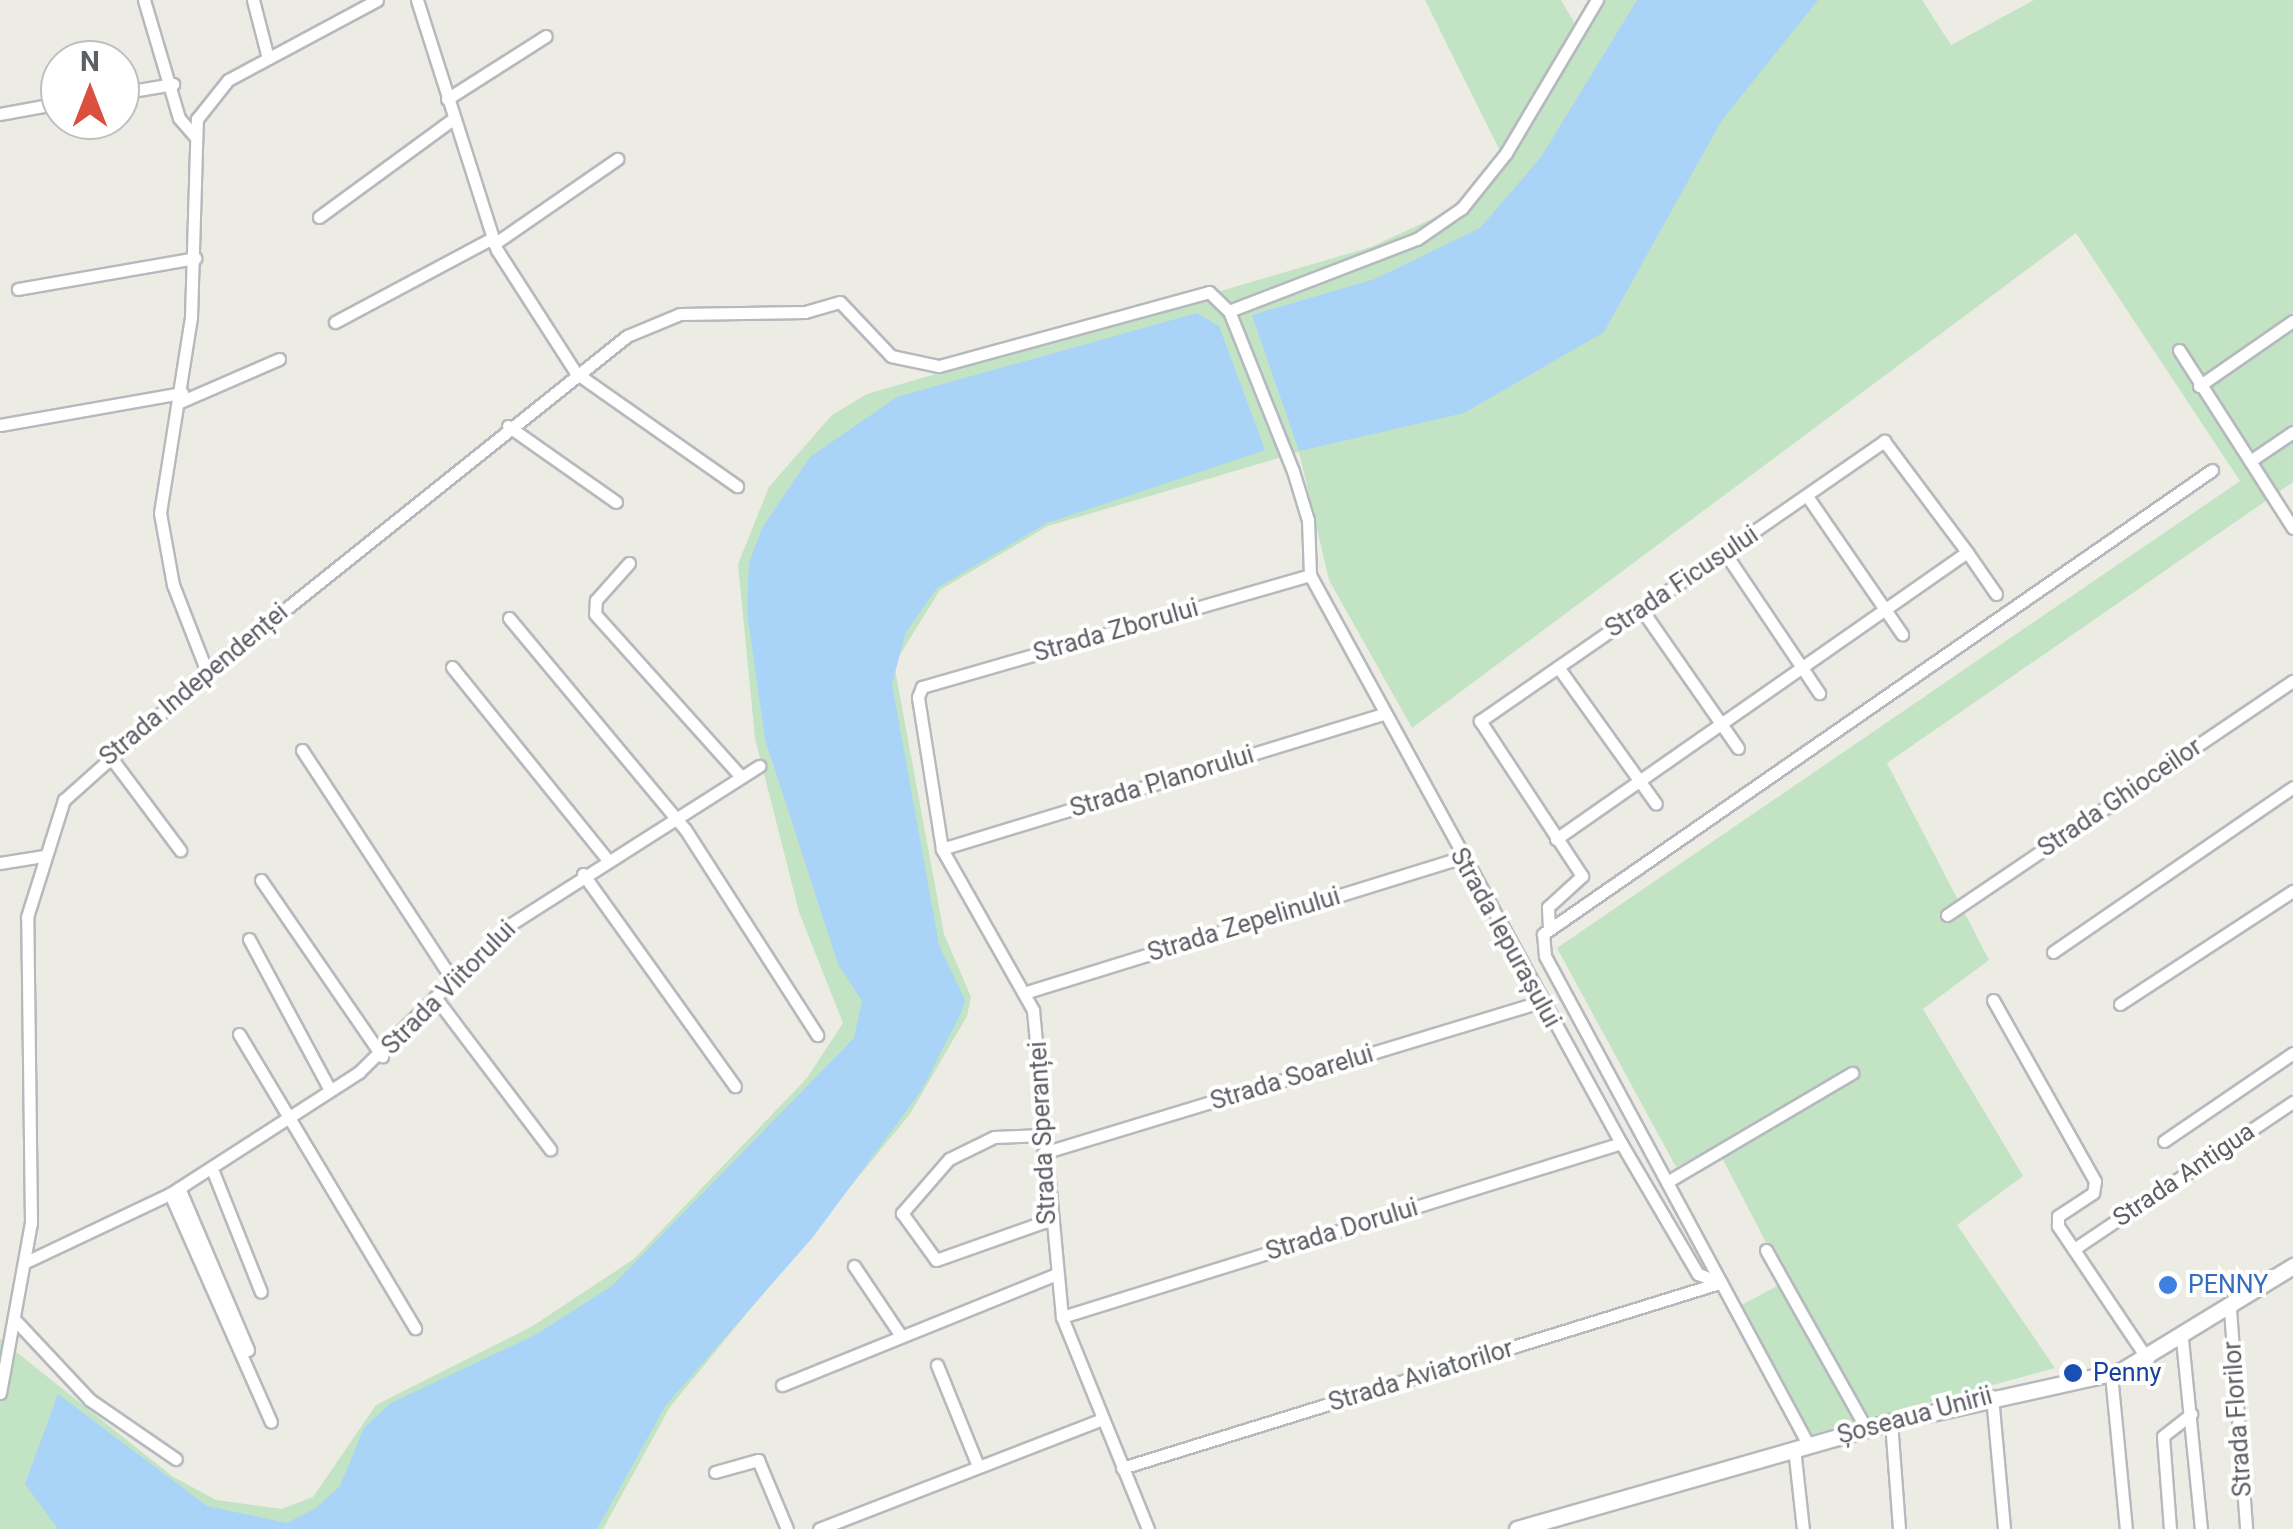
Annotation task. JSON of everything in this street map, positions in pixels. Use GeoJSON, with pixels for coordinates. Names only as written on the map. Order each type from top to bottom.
{"type":"FeatureCollection","features":[{"type":"Feature","properties":{"kind":"main road","name":"Șoseaua Unirii"},"geometry":{"type":"LineString","coordinates":[[1517,1529],[1866,1428],[1992,1396],[2111,1374],[2148,1360],[2293,1266]]}},
{"type":"Feature","properties":{"kind":"street"},"geometry":{"type":"LineString","coordinates":[[144,0],[179,118],[194,135]]}},
{"type":"Feature","properties":{"kind":"street"},"geometry":{"type":"LineString","coordinates":[[253,0],[268,58]]}},
{"type":"Feature","properties":{"kind":"street"},"geometry":{"type":"LineString","coordinates":[[207,672],[173,585],[160,513],[181,397],[195,258],[194,135],[211,94],[268,58],[376,0]]}},
{"type":"Feature","properties":{"kind":"street"},"geometry":{"type":"LineString","coordinates":[[417,0],[493,241],[576,373],[737,486]]}},
{"type":"Feature","properties":{"kind":"street"},"geometry":{"type":"LineString","coordinates":[[1310,574],[1303,502],[1229,311],[1417,239],[1462,208],[1506,154],[1597,0]]}},
{"type":"Feature","properties":{"kind":"street"},"geometry":{"type":"LineString","coordinates":[[447,99],[546,36]]}},
{"type":"Feature","properties":{"kind":"street"},"geometry":{"type":"LineString","coordinates":[[140,90],[172,84]]}},
{"type":"Feature","properties":{"kind":"street"},"geometry":{"type":"LineString","coordinates":[[0,114],[40,107]]}},
{"type":"Feature","properties":{"kind":"street"},"geometry":{"type":"LineString","coordinates":[[319,217],[453,119]]}},
{"type":"Feature","properties":{"kind":"street"},"geometry":{"type":"LineString","coordinates":[[335,322],[493,241],[617,160]]}},
{"type":"Feature","properties":{"kind":"street"},"geometry":{"type":"LineString","coordinates":[[18,289],[195,258]]}},
{"type":"Feature","properties":{"kind":"street","name":"Strada Independenței"},"geometry":{"type":"LineString","coordinates":[[0,1393],[28,1261],[24,948],[43,856],[64,800],[109,755],[576,373],[627,336],[680,314],[790,314],[840,302],[881,348],[918,368],[1188,292],[1209,292],[1229,311]]}},
{"type":"Feature","properties":{"kind":"street"},"geometry":{"type":"LineString","coordinates":[[2200,386],[2293,321]]}},
{"type":"Feature","properties":{"kind":"street"},"geometry":{"type":"LineString","coordinates":[[2179,350],[2293,528]]}},
{"type":"Feature","properties":{"kind":"street"},"geometry":{"type":"LineString","coordinates":[[0,425],[181,397],[279,359]]}},
{"type":"Feature","properties":{"kind":"street"},"geometry":{"type":"LineString","coordinates":[[508,426],[616,502]]}},
{"type":"Feature","properties":{"kind":"street"},"geometry":{"type":"LineString","coordinates":[[2250,461],[2293,432]]}},
{"type":"Feature","properties":{"kind":"street","name":"Strada Ficusului"},"geometry":{"type":"LineString","coordinates":[[1546,931],[1548,906],[1582,879],[1478,728],[1558,666],[1806,496],[1892,442],[1996,594]]}},
{"type":"Feature","properties":{"kind":"street"},"geometry":{"type":"LineString","coordinates":[[1546,931],[1676,848],[1695,826],[2212,470]]}},
{"type":"Feature","properties":{"kind":"street"},"geometry":{"type":"LineString","coordinates":[[1806,496],[1902,634]]}},
{"type":"Feature","properties":{"kind":"street"},"geometry":{"type":"LineString","coordinates":[[1556,839],[1966,552]]}},
{"type":"Feature","properties":{"kind":"street"},"geometry":{"type":"LineString","coordinates":[[1725,553],[1819,693]]}},
{"type":"Feature","properties":{"kind":"street"},"geometry":{"type":"LineString","coordinates":[[629,562],[596,600],[595,614],[741,777]]}},
{"type":"Feature","properties":{"kind":"street","name":"Strada Zborului"},"geometry":{"type":"LineString","coordinates":[[922,687],[1310,574]]}},
{"type":"Feature","properties":{"kind":"street","name":"Strada Iepurașului"},"geometry":{"type":"LineString","coordinates":[[1310,574],[1540,1002],[1698,1274],[1720,1283]]}},
{"type":"Feature","properties":{"kind":"street"},"geometry":{"type":"LineString","coordinates":[[1642,610],[1738,748]]}},
{"type":"Feature","properties":{"kind":"street"},"geometry":{"type":"LineString","coordinates":[[509,618],[678,824],[818,1035]]}},
{"type":"Feature","properties":{"kind":"street"},"geometry":{"type":"LineString","coordinates":[[1558,666],[1656,804]]}},
{"type":"Feature","properties":{"kind":"street"},"geometry":{"type":"LineString","coordinates":[[452,668],[606,858]]}},
{"type":"Feature","properties":{"kind":"street","name":"Strada Ghioceilor"},"geometry":{"type":"LineString","coordinates":[[1947,915],[2293,681]]}},
{"type":"Feature","properties":{"kind":"street","name":"Strada Speranței"},"geometry":{"type":"LineString","coordinates":[[922,687],[918,721],[942,849],[1027,992],[1044,1153],[1046,1221],[1062,1317],[1100,1420],[1148,1529]]}},
{"type":"Feature","properties":{"kind":"street","name":"Strada Planorului"},"geometry":{"type":"LineString","coordinates":[[942,849],[1383,714]]}},
{"type":"Feature","properties":{"kind":"street"},"geometry":{"type":"LineString","coordinates":[[302,750],[452,979]]}},
{"type":"Feature","properties":{"kind":"street"},"geometry":{"type":"LineString","coordinates":[[109,755],[180,850]]}},
{"type":"Feature","properties":{"kind":"street","name":"Strada Viitorului"},"geometry":{"type":"LineString","coordinates":[[28,1261],[175,1191],[382,1056],[452,979],[583,874],[606,858],[678,824],[759,766]]}},
{"type":"Feature","properties":{"kind":"street"},"geometry":{"type":"LineString","coordinates":[[2053,952],[2293,787]]}},
{"type":"Feature","properties":{"kind":"street"},"geometry":{"type":"LineString","coordinates":[[0,863],[43,856]]}},
{"type":"Feature","properties":{"kind":"street","name":"Strada Zepelinului"},"geometry":{"type":"LineString","coordinates":[[1027,992],[1461,858]]}},
{"type":"Feature","properties":{"kind":"street"},"geometry":{"type":"LineString","coordinates":[[583,874],[736,1086]]}},
{"type":"Feature","properties":{"kind":"street"},"geometry":{"type":"LineString","coordinates":[[261,880],[382,1056]]}},
{"type":"Feature","properties":{"kind":"street"},"geometry":{"type":"LineString","coordinates":[[2120,1004],[2293,891]]}},
{"type":"Feature","properties":{"kind":"street","name":"Strada Iepurașului"},"geometry":{"type":"LineString","coordinates":[[1546,931],[1545,956],[1720,1283],[1801,1446]]}},
{"type":"Feature","properties":{"kind":"street"},"geometry":{"type":"LineString","coordinates":[[248,939],[330,1090]]}},
{"type":"Feature","properties":{"kind":"street"},"geometry":{"type":"LineString","coordinates":[[435,997],[550,1149]]}},
{"type":"Feature","properties":{"kind":"street"},"geometry":{"type":"LineString","coordinates":[[1993,1000],[2094,1181],[2093,1192],[2058,1216],[2074,1249],[2148,1360]]}},
{"type":"Feature","properties":{"kind":"street","name":"Strada Soarelui"},"geometry":{"type":"LineString","coordinates":[[1044,1153],[1540,1002]]}},
{"type":"Feature","properties":{"kind":"street"},"geometry":{"type":"LineString","coordinates":[[239,1034],[415,1328]]}},
{"type":"Feature","properties":{"kind":"street"},"geometry":{"type":"LineString","coordinates":[[2164,1141],[2293,1053]]}},
{"type":"Feature","properties":{"kind":"street"},"geometry":{"type":"LineString","coordinates":[[1666,1182],[1852,1073]]}},
{"type":"Feature","properties":{"kind":"street","name":"Strada Antigua"},"geometry":{"type":"LineString","coordinates":[[2074,1249],[2293,1102]]}},
{"type":"Feature","properties":{"kind":"street"},"geometry":{"type":"LineString","coordinates":[[1042,1134],[994,1137],[948,1159],[902,1213],[940,1260],[1046,1221]]}},
{"type":"Feature","properties":{"kind":"street","name":"Strada Dorului"},"geometry":{"type":"LineString","coordinates":[[1062,1317],[1622,1143]]}},
{"type":"Feature","properties":{"kind":"street"},"geometry":{"type":"LineString","coordinates":[[212,1169],[261,1292]]}},
{"type":"Feature","properties":{"kind":"street"},"geometry":{"type":"LineString","coordinates":[[175,1191],[250,1356]]}},
{"type":"Feature","properties":{"kind":"street"},"geometry":{"type":"LineString","coordinates":[[175,1191],[271,1422]]}},
{"type":"Feature","properties":{"kind":"street"},"geometry":{"type":"LineString","coordinates":[[1766,1250],[1866,1428]]}},
{"type":"Feature","properties":{"kind":"street"},"geometry":{"type":"LineString","coordinates":[[854,1266],[901,1336]]}},
{"type":"Feature","properties":{"kind":"street"},"geometry":{"type":"LineString","coordinates":[[782,1384],[1054,1275]]}},
{"type":"Feature","properties":{"kind":"street","name":"Strada Aviatorilor"},"geometry":{"type":"LineString","coordinates":[[1122,1468],[1720,1283]]}},
{"type":"Feature","properties":{"kind":"street","name":"Strada Florilor"},"geometry":{"type":"LineString","coordinates":[[2230,1309],[2246,1529]]}},
{"type":"Feature","properties":{"kind":"street"},"geometry":{"type":"LineString","coordinates":[[16,1322],[90,1400],[176,1459]]}},
{"type":"Feature","properties":{"kind":"street"},"geometry":{"type":"LineString","coordinates":[[2182,1339],[2202,1529]]}},
{"type":"Feature","properties":{"kind":"street"},"geometry":{"type":"LineString","coordinates":[[937,1365],[978,1466]]}},
{"type":"Feature","properties":{"kind":"street"},"geometry":{"type":"LineString","coordinates":[[2111,1374],[2126,1529]]}},
{"type":"Feature","properties":{"kind":"street"},"geometry":{"type":"LineString","coordinates":[[1992,1396],[2004,1529]]}},
{"type":"Feature","properties":{"kind":"street"},"geometry":{"type":"LineString","coordinates":[[2170,1529],[2163,1436],[2191,1414]]}},
{"type":"Feature","properties":{"kind":"street"},"geometry":{"type":"LineString","coordinates":[[819,1529],[1100,1420]]}},
{"type":"Feature","properties":{"kind":"street"},"geometry":{"type":"LineString","coordinates":[[1891,1422],[1899,1529]]}},
{"type":"Feature","properties":{"kind":"street"},"geometry":{"type":"LineString","coordinates":[[1801,1446],[1803,1529]]}},
{"type":"Feature","properties":{"kind":"street"},"geometry":{"type":"LineString","coordinates":[[715,1472],[758,1460],[786,1529]]}},
{"type":"Feature","properties":{"kind":"green space"},"geometry":{"type":"Polygon","coordinates":[[[1425,0],[1561,0],[1575,24],[1593,0],[1922,0],[1951,45],[2034,0],[2293,0],[2293,482],[1887,763],[1989,960],[1923,1009],[2023,1176],[1957,1225],[2055,1368],[1810,1435],[1740,1306],[1786,1281],[1716,1146],[1676,1167],[1557,948],[2240,481],[2076,233],[1412,728],[1329,580],[1299,452],[1048,526],[940,590],[894,664],[944,934],[971,997],[967,1016],[910,1114],[670,1407],[603,1529],[0,1529],[0,1339],[172,1476],[216,1500],[282,1509],[313,1497],[376,1405],[531,1327],[634,1259],[807,1078],[843,1023],[799,912],[755,738],[738,564],[769,487],[832,415],[867,394],[1371,247],[1460,206],[1501,153],[1425,0]]]}},
{"type":"Feature","properties":{"kind":"water"},"geometry":{"type":"Polygon","coordinates":[[[1637,0],[1818,0],[1722,120],[1604,332],[1464,413],[1299,451],[1252,315],[1375,279],[1480,228],[1541,157],[1637,0]]]}},
{"type":"Feature","properties":{"kind":"water"},"geometry":{"type":"Polygon","coordinates":[[[1197,313],[1219,326],[1265,450],[1047,523],[937,588],[906,632],[892,684],[939,945],[965,1000],[961,1013],[921,1091],[813,1237],[666,1405],[597,1529],[58,1529],[25,1484],[58,1394],[207,1506],[287,1523],[316,1508],[340,1486],[364,1428],[391,1403],[537,1334],[612,1286],[854,1038],[862,1001],[838,964],[765,739],[747,611],[749,563],[762,528],[810,457],[897,397],[1197,313]]]}},
{"type":"Feature","properties":{"kind":"place","name":"PENNY"},"geometry":{"type":"Point","coordinates":[2168,1285]}},
{"type":"Feature","properties":{"kind":"place","name":"Penny"},"geometry":{"type":"Point","coordinates":[2073,1373]}}]}
